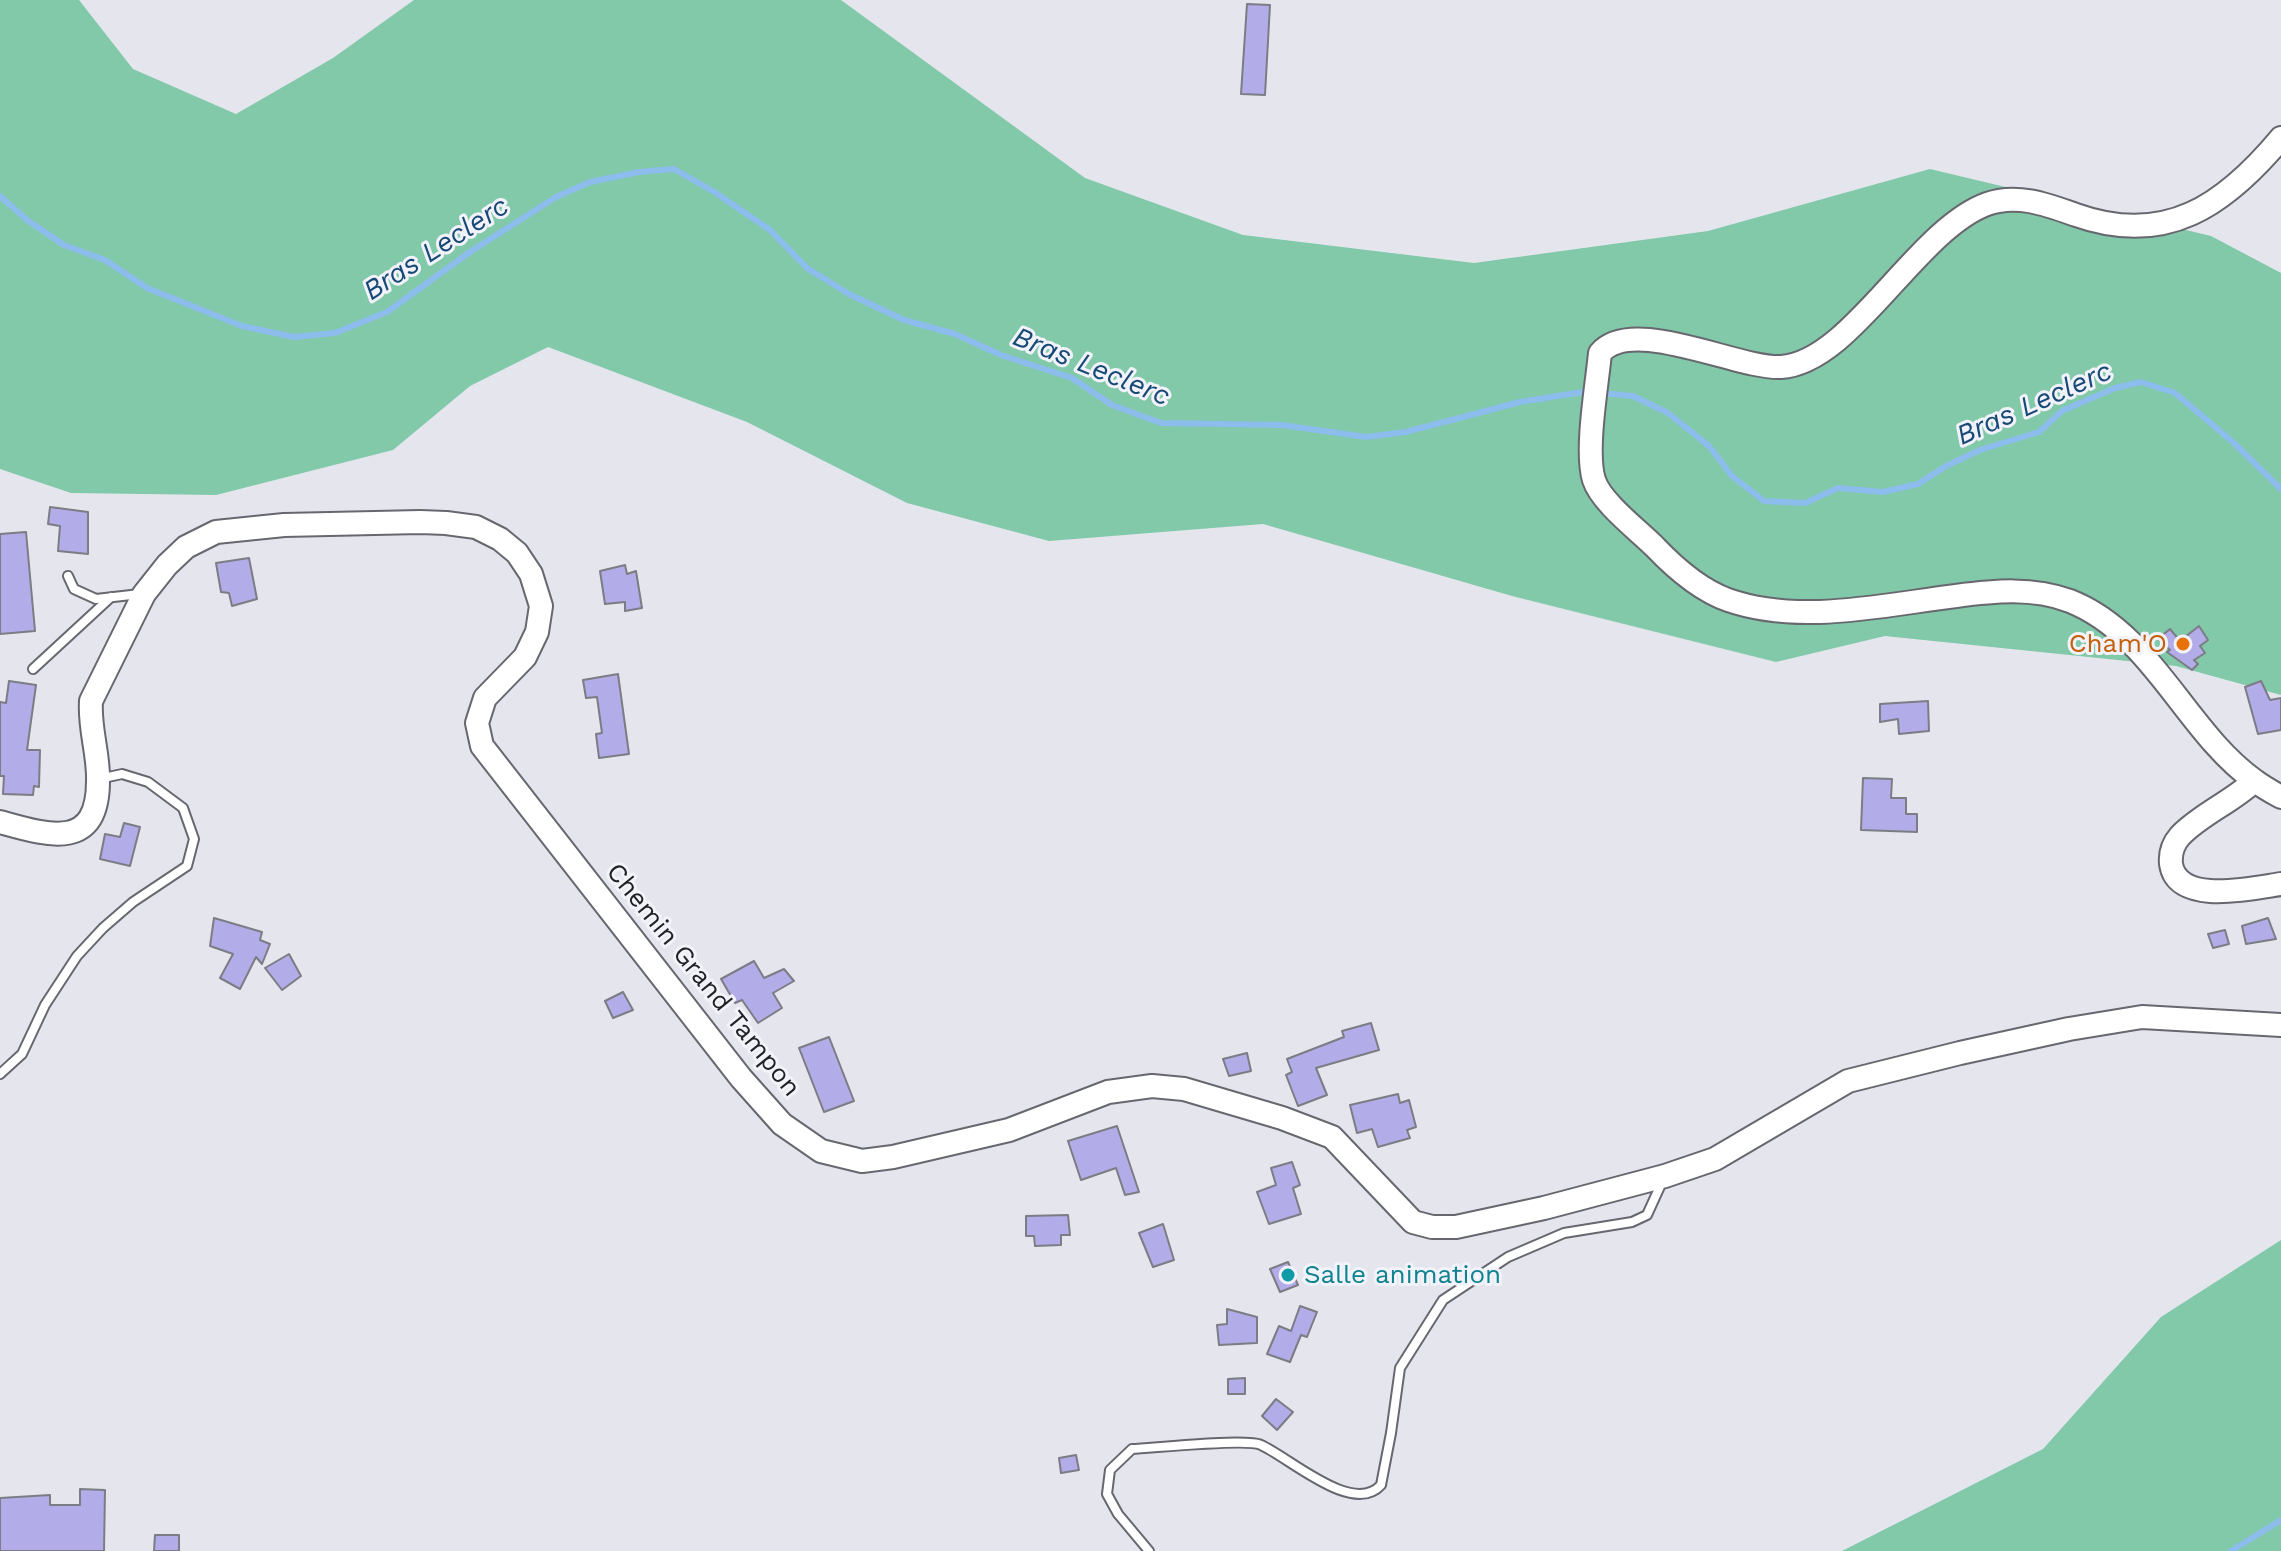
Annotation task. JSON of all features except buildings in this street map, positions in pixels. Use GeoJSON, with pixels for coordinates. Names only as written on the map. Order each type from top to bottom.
{"type":"FeatureCollection","features":[{"type":"Feature","properties":{"kind":"main road"},"geometry":{"type":"LineString","coordinates":[[2281,138],[2257,167],[2229,193],[2199,211],[2169,222],[2143,226],[2114,225],[2019,199],[1990,203],[1965,215],[1945,230],[1855,322],[1823,351],[1803,362],[1781,367],[1756,364],[1680,344],[1623,340],[1607,344],[1600,353],[1591,456],[1594,481],[1606,499],[1691,580],[1726,599],[1775,611],[1832,611],[1994,591],[2037,592],[2070,601],[2105,621],[2137,649],[2223,751],[2254,781],[2281,797]]}},
{"type":"Feature","properties":{"kind":"main road","name":"Chemin Grand Tampon"},"geometry":{"type":"LineString","coordinates":[[0,822],[45,835],[71,834],[91,818],[99,780],[90,716],[91,701],[144,594],[186,547],[216,532],[284,525],[420,522],[476,527],[508,546],[517,553],[531,574],[541,606],[537,632],[525,657],[485,698],[477,723],[482,746],[741,1078],[782,1124],[821,1151],[862,1161],[893,1157],[1009,1130],[1108,1092],[1152,1086],[1184,1089],[1282,1118],[1332,1137],[1413,1222],[1432,1227],[1456,1227],[1665,1176],[1715,1159],[1848,1081],[1946,1057],[2069,1029],[2142,1017],[2281,1025]]}},
{"type":"Feature","properties":{"kind":"main road"},"geometry":{"type":"LineString","coordinates":[[2254,781],[2177,840],[2171,852],[2173,871],[2185,886],[2196,890],[2239,890],[2281,884]]}},
{"type":"Feature","properties":{"kind":"lane"},"geometry":{"type":"LineString","coordinates":[[68,576],[74,589],[96,599],[144,594]]}},
{"type":"Feature","properties":{"kind":"lane"},"geometry":{"type":"LineString","coordinates":[[33,669],[111,597]]}},
{"type":"Feature","properties":{"kind":"lane"},"geometry":{"type":"LineString","coordinates":[[0,1074],[22,1054],[45,1005],[77,956],[133,902],[187,866],[194,839],[183,808],[148,782],[122,774],[99,780]]}},
{"type":"Feature","properties":{"kind":"lane"},"geometry":{"type":"LineString","coordinates":[[1149,1551],[1118,1514],[1107,1494],[1110,1470],[1132,1449],[1256,1442],[1349,1494],[1367,1495],[1376,1491],[1381,1485],[1400,1368],[1443,1300],[1508,1257],[1564,1233],[1632,1222],[1647,1215],[1665,1176]]}},
{"type":"Feature","properties":{"kind":"green space"},"geometry":{"type":"Polygon","coordinates":[[[0,0],[79,0],[133,69],[236,114],[333,58],[414,0],[841,0],[1085,178],[1243,235],[1474,263],[1708,231],[1930,169],[2211,236],[2281,273],[2281,695],[2176,666],[1885,636],[1776,662],[1512,596],[1263,524],[1049,541],[907,503],[747,422],[548,347],[470,386],[393,450],[216,495],[71,493],[0,469],[0,0]]]}},
{"type":"Feature","properties":{"kind":"green space"},"geometry":{"type":"Polygon","coordinates":[[[2281,1240],[2281,1551],[1842,1551],[2043,1449],[2161,1317],[2281,1240]]]}},
{"type":"Feature","properties":{"kind":"waterway","name":"Bras Leclerc"},"geometry":{"type":"LineString","coordinates":[[0,196],[27,220],[64,245],[105,260],[147,288],[242,326],[294,337],[335,333],[387,312],[470,252],[556,197],[590,182],[674,169],[770,230],[807,268],[849,294],[904,320],[955,334],[1001,355],[1072,378],[1112,405],[1161,423],[1282,425],[1366,437],[1406,432],[1520,402],[1589,391]]}},
{"type":"Feature","properties":{"kind":"waterway","name":"Bras Leclerc"},"geometry":{"type":"LineString","coordinates":[[1600,393],[1633,396],[1668,413],[1709,446],[1732,476],[1764,501],[1805,503],[1838,488],[1883,492],[1918,484],[1980,450],[2039,432],[2062,411],[2115,388],[2141,382],[2175,393],[2234,443],[2281,489]]}},
{"type":"Feature","properties":{"kind":"waterway"},"geometry":{"type":"LineString","coordinates":[[2231,1551],[2281,1520]]}},
{"type":"Feature","properties":{"kind":"place","name":"Cham'O"},"geometry":{"type":"Point","coordinates":[2183,644]}},
{"type":"Feature","properties":{"kind":"place","name":"Salle animation"},"geometry":{"type":"Point","coordinates":[1288,1275]}}]}
